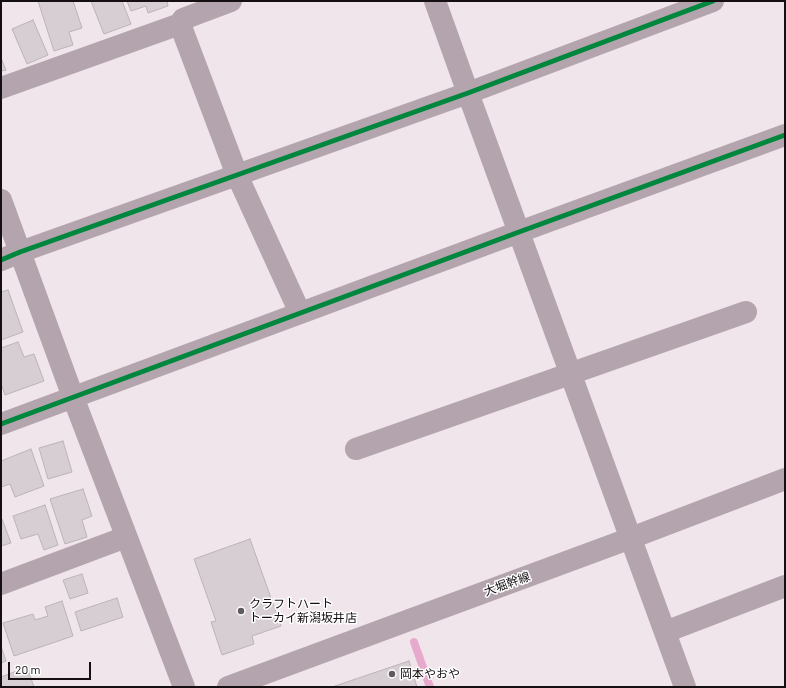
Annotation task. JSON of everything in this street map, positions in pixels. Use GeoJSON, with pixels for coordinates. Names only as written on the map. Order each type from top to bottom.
{"type":"FeatureCollection","features":[{"type":"Feature","properties":{"kind":"street"},"geometry":{"type":"LineString","coordinates":[[1,88],[180,14],[232,1]]}},
{"type":"Feature","properties":{"kind":"street"},"geometry":{"type":"LineString","coordinates":[[435,1],[685,687]]}},
{"type":"Feature","properties":{"kind":"street"},"geometry":{"type":"LineString","coordinates":[[11,256],[468,93],[713,1]]}},
{"type":"Feature","properties":{"kind":"street"},"geometry":{"type":"LineString","coordinates":[[180,14],[237,175],[300,313]]}},
{"type":"Feature","properties":{"kind":"street"},"geometry":{"type":"LineString","coordinates":[[1,424],[785,135]]}},
{"type":"Feature","properties":{"kind":"street"},"geometry":{"type":"LineString","coordinates":[[1,200],[11,256],[73,397],[184,687]]}},
{"type":"Feature","properties":{"kind":"street"},"geometry":{"type":"LineString","coordinates":[[356,449],[746,312]]}},
{"type":"Feature","properties":{"kind":"street","name":"大堀幹線"},"geometry":{"type":"LineString","coordinates":[[228,687],[631,538],[785,479]]}},
{"type":"Feature","properties":{"kind":"street"},"geometry":{"type":"LineString","coordinates":[[1,584],[126,537]]}},
{"type":"Feature","properties":{"kind":"street"},"geometry":{"type":"LineString","coordinates":[[665,632],[785,586]]}},
{"type":"Feature","properties":{"kind":"building"},"geometry":{"type":"Polygon","coordinates":[[[38,1],[73,1],[82,28],[69,32],[73,45],[54,51],[38,1]]]}},
{"type":"Feature","properties":{"kind":"building"},"geometry":{"type":"Polygon","coordinates":[[[91,1],[122,1],[131,24],[104,34],[91,1]]]}},
{"type":"Feature","properties":{"kind":"building"},"geometry":{"type":"Polygon","coordinates":[[[127,1],[167,1],[168,6],[148,13],[146,6],[131,11],[127,1]]]}},
{"type":"Feature","properties":{"kind":"building"},"geometry":{"type":"Polygon","coordinates":[[[33,20],[48,55],[27,64],[12,29],[33,20]]]}},
{"type":"Feature","properties":{"kind":"building"},"geometry":{"type":"Polygon","coordinates":[[[1,58],[6,70],[1,71],[1,58]]]}},
{"type":"Feature","properties":{"kind":"building"},"geometry":{"type":"Polygon","coordinates":[[[8,290],[23,332],[1,340],[1,292],[8,290]]]}},
{"type":"Feature","properties":{"kind":"building"},"geometry":{"type":"Polygon","coordinates":[[[18,342],[24,357],[34,354],[44,381],[5,395],[1,383],[1,348],[18,342]]]}},
{"type":"Feature","properties":{"kind":"building"},"geometry":{"type":"Polygon","coordinates":[[[63,441],[72,472],[48,479],[39,448],[63,441]]]}},
{"type":"Feature","properties":{"kind":"building"},"geometry":{"type":"Polygon","coordinates":[[[31,449],[44,486],[15,497],[10,484],[1,487],[1,461],[31,449]]]}},
{"type":"Feature","properties":{"kind":"building"},"geometry":{"type":"Polygon","coordinates":[[[83,489],[92,516],[82,520],[87,537],[65,544],[50,499],[83,489]]]}},
{"type":"Feature","properties":{"kind":"building"},"geometry":{"type":"Polygon","coordinates":[[[45,505],[58,545],[44,550],[38,534],[21,539],[13,516],[45,505]]]}},
{"type":"Feature","properties":{"kind":"building"},"geometry":{"type":"Polygon","coordinates":[[[1,519],[11,543],[1,546],[1,519]]]}},
{"type":"Feature","properties":{"kind":"building"},"geometry":{"type":"Polygon","coordinates":[[[250,539],[281,626],[252,636],[254,644],[222,655],[211,622],[216,621],[194,559],[250,539]]]}},
{"type":"Feature","properties":{"kind":"building"},"geometry":{"type":"Polygon","coordinates":[[[82,574],[88,593],[70,599],[63,580],[82,574]]]}},
{"type":"Feature","properties":{"kind":"building"},"geometry":{"type":"Polygon","coordinates":[[[117,598],[123,617],[81,631],[75,612],[117,598]]]}},
{"type":"Feature","properties":{"kind":"building"},"geometry":{"type":"Polygon","coordinates":[[[62,601],[73,636],[14,656],[3,623],[33,614],[35,620],[48,616],[45,607],[62,601]]]}},
{"type":"Feature","properties":{"kind":"building"},"geometry":{"type":"Polygon","coordinates":[[[1,646],[6,661],[1,663],[1,646]]]}},
{"type":"Feature","properties":{"kind":"building","name":"岡本やおや"},"geometry":{"type":"Polygon","coordinates":[[[409,661],[417,687],[332,687],[409,661]]]}},
{"type":"Feature","properties":{"kind":"building"},"geometry":{"type":"Polygon","coordinates":[[[27,667],[34,687],[1,687],[1,677],[27,667]]]}},
{"type":"Feature","properties":{"kind":"waterway"},"geometry":{"type":"LineString","coordinates":[[414,642],[430,687]]}},
{"type":"Feature","properties":{"kind":"cycle path"},"geometry":{"type":"LineString","coordinates":[[1,260],[468,93],[713,1]]}},
{"type":"Feature","properties":{"kind":"cycle path"},"geometry":{"type":"LineString","coordinates":[[1,424],[785,135]]}},
{"type":"Feature","properties":{"kind":"place","name":"クラフトハート トーカイ新潟坂井店"},"geometry":{"type":"Point","coordinates":[241,611]}},
{"type":"Feature","properties":{"kind":"place","name":"岡本やおや"},"geometry":{"type":"Point","coordinates":[392,674]}}]}
